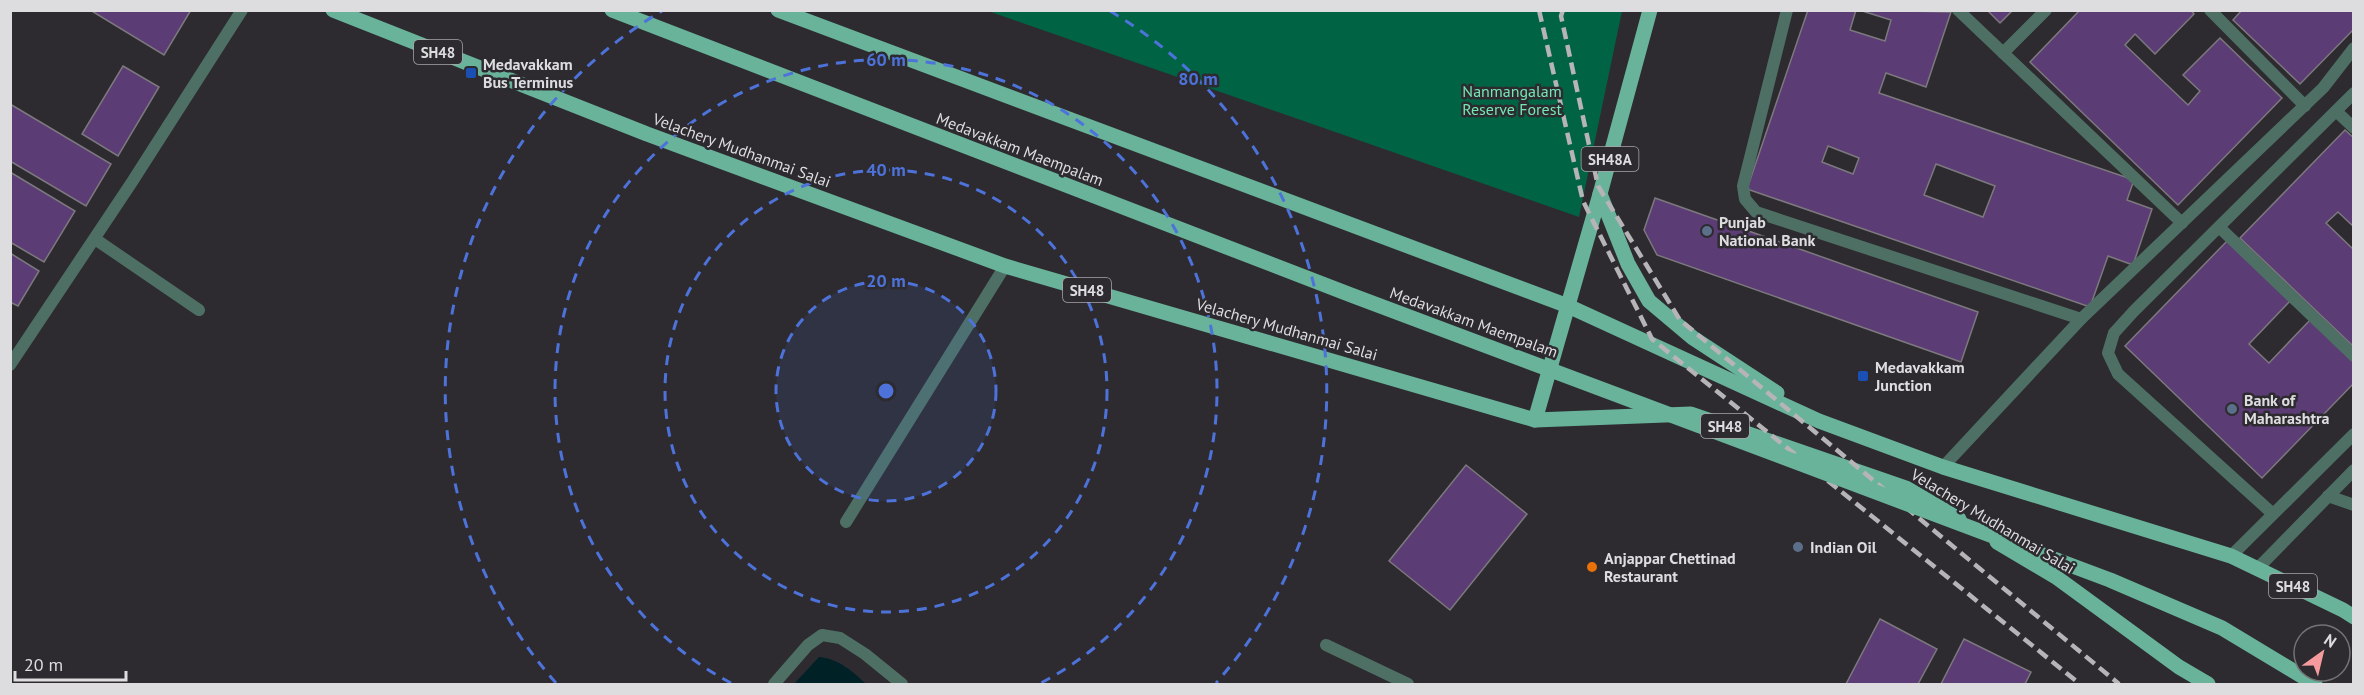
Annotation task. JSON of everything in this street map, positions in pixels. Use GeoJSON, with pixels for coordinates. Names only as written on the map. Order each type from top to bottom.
{"type":"FeatureCollection","features":[{"type":"Feature","properties":{"kind":"main road","name":"Velachery Mudhanmai Salai"},"geometry":{"type":"LineString","coordinates":[[333,10],[647,134],[1005,266],[1535,420],[1691,414],[1906,488],[2056,577],[2180,667],[2208,684]]}},
{"type":"Feature","properties":{"kind":"main road","name":"Medavakkam Maempalam"},"geometry":{"type":"LineString","coordinates":[[612,10],[1362,299],[2110,580],[2222,628],[2315,684]]}},
{"type":"Feature","properties":{"kind":"main road","name":"Velachery Mudhanmai Salai"},"geometry":{"type":"LineString","coordinates":[[778,10],[1568,306],[1819,421],[1943,467],[2231,556],[2354,617]]}},
{"type":"Feature","properties":{"kind":"main road","name":"SH48A"},"geometry":{"type":"LineString","coordinates":[[1535,420],[1650,10]]}},
{"type":"Feature","properties":{"kind":"main road"},"geometry":{"type":"LineString","coordinates":[[1600,194],[1628,264],[1649,301],[1693,338],[1819,421]]}},
{"type":"Feature","properties":{"kind":"street"},"geometry":{"type":"LineString","coordinates":[[10,365],[242,10]]}},
{"type":"Feature","properties":{"kind":"street"},"geometry":{"type":"LineString","coordinates":[[1787,10],[1743,186],[1745,200],[1756,212],[2081,319]]}},
{"type":"Feature","properties":{"kind":"street"},"geometry":{"type":"LineString","coordinates":[[1958,10],[2182,223]]}},
{"type":"Feature","properties":{"kind":"street"},"geometry":{"type":"LineString","coordinates":[[2003,53],[2046,10]]}},
{"type":"Feature","properties":{"kind":"street"},"geometry":{"type":"LineString","coordinates":[[2210,10],[2305,106]]}},
{"type":"Feature","properties":{"kind":"street"},"geometry":{"type":"LineString","coordinates":[[1943,467],[2081,319],[2323,88],[2354,48]]}},
{"type":"Feature","properties":{"kind":"street"},"geometry":{"type":"LineString","coordinates":[[2273,514],[2118,374],[2108,353],[2114,333],[2354,93]]}},
{"type":"Feature","properties":{"kind":"street"},"geometry":{"type":"LineString","coordinates":[[2336,111],[2354,128]]}},
{"type":"Feature","properties":{"kind":"street"},"geometry":{"type":"LineString","coordinates":[[2219,227],[2354,356]]}},
{"type":"Feature","properties":{"kind":"street"},"geometry":{"type":"LineString","coordinates":[[94,239],[199,310]]}},
{"type":"Feature","properties":{"kind":"street"},"geometry":{"type":"LineString","coordinates":[[846,522],[1005,266]]}},
{"type":"Feature","properties":{"kind":"street"},"geometry":{"type":"LineString","coordinates":[[2231,556],[2354,434]]}},
{"type":"Feature","properties":{"kind":"street"},"geometry":{"type":"LineString","coordinates":[[2257,569],[2354,470]]}},
{"type":"Feature","properties":{"kind":"street"},"geometry":{"type":"LineString","coordinates":[[2328,496],[2354,505]]}},
{"type":"Feature","properties":{"kind":"street"},"geometry":{"type":"LineString","coordinates":[[774,684],[808,645],[822,635],[840,638],[865,654],[902,684]]}},
{"type":"Feature","properties":{"kind":"street"},"geometry":{"type":"LineString","coordinates":[[1326,645],[1408,684]]}},
{"type":"Feature","properties":{"kind":"green space","name":"Nanmangalam Reserve Forest"},"geometry":{"type":"Polygon","coordinates":[[[1622,10],[1579,217],[988,11],[1622,10]]]}},
{"type":"Feature","properties":{"kind":"water"},"geometry":{"type":"Polygon","coordinates":[[[819,657],[839,663],[866,684],[794,684],[819,657]]]}},
{"type":"Feature","properties":{"kind":"building"},"geometry":{"type":"Polygon","coordinates":[[[90,10],[191,10],[164,55],[90,10]]]}},
{"type":"Feature","properties":{"kind":"building"},"geometry":{"type":"Polygon","coordinates":[[[1808,10],[1856,10],[1850,30],[1885,41],[1891,20],[1859,10],[1951,12],[1926,87],[1886,73],[1879,93],[2134,180],[2127,200],[2152,209],[2133,265],[2108,256],[2090,307],[1747,189],[1808,10]],[[1828,146],[1822,162],[1853,174],[1859,158],[1828,146]],[[1936,164],[1924,195],[1983,217],[1995,186],[1936,164]]]}},
{"type":"Feature","properties":{"kind":"building"},"geometry":{"type":"Polygon","coordinates":[[[1987,10],[2013,10],[2000,23],[1987,10]]]}},
{"type":"Feature","properties":{"kind":"building"},"geometry":{"type":"Polygon","coordinates":[[[2080,10],[2191,10],[2194,14],[2155,54],[2135,34],[2125,45],[2188,105],[2200,91],[2183,75],[2220,38],[2282,98],[2178,205],[2030,62],[2080,10]]]}},
{"type":"Feature","properties":{"kind":"building"},"geometry":{"type":"Polygon","coordinates":[[[2242,10],[2354,10],[2354,29],[2300,84],[2233,20],[2242,10]]]}},
{"type":"Feature","properties":{"kind":"building"},"geometry":{"type":"Polygon","coordinates":[[[123,66],[159,87],[118,156],[82,134],[123,66]]]}},
{"type":"Feature","properties":{"kind":"building"},"geometry":{"type":"Polygon","coordinates":[[[10,104],[111,164],[86,206],[10,161],[10,104]]]}},
{"type":"Feature","properties":{"kind":"building"},"geometry":{"type":"Polygon","coordinates":[[[2345,130],[2354,138],[2354,227],[2338,212],[2326,223],[2354,250],[2354,347],[2240,238],[2345,130]]]}},
{"type":"Feature","properties":{"kind":"building"},"geometry":{"type":"Polygon","coordinates":[[[10,172],[75,211],[44,262],[10,242],[10,172]]]}},
{"type":"Feature","properties":{"kind":"building"},"geometry":{"type":"Polygon","coordinates":[[[1655,198],[1978,312],[1961,362],[1657,255],[1644,230],[1655,198]]]}},
{"type":"Feature","properties":{"kind":"building"},"geometry":{"type":"Polygon","coordinates":[[[2228,240],[2291,300],[2249,344],[2269,363],[2311,319],[2354,360],[2354,383],[2262,478],[2125,346],[2228,240]]]}},
{"type":"Feature","properties":{"kind":"building"},"geometry":{"type":"Polygon","coordinates":[[[10,253],[39,271],[18,306],[10,302],[10,253]]]}},
{"type":"Feature","properties":{"kind":"building"},"geometry":{"type":"Polygon","coordinates":[[[1466,465],[1527,514],[1450,610],[1389,561],[1466,465]]]}},
{"type":"Feature","properties":{"kind":"building"},"geometry":{"type":"Polygon","coordinates":[[[1880,619],[1937,649],[1918,684],[1846,684],[1880,619]]]}},
{"type":"Feature","properties":{"kind":"building"},"geometry":{"type":"Polygon","coordinates":[[[1964,639],[2031,672],[2025,684],[1941,684],[1964,639]]]}},
{"type":"Feature","properties":{"kind":"railway"},"geometry":{"type":"LineString","coordinates":[[1539,10],[1583,201],[1652,339],[2080,684]]}},
{"type":"Feature","properties":{"kind":"railway"},"geometry":{"type":"LineString","coordinates":[[1563,10],[1561,16],[1598,186],[1680,320],[2119,684]]}},
{"type":"Feature","properties":{"kind":"place","name":"Medavakkam Bus Terminus"},"geometry":{"type":"Point","coordinates":[471,73]}},
{"type":"Feature","properties":{"kind":"place","name":"Punjab National Bank"},"geometry":{"type":"Point","coordinates":[1707,231]}},
{"type":"Feature","properties":{"kind":"place","name":"Medavakkam Junction"},"geometry":{"type":"Point","coordinates":[1863,376]}},
{"type":"Feature","properties":{"kind":"place","name":"Bank of Maharashtra"},"geometry":{"type":"Point","coordinates":[2232,409]}},
{"type":"Feature","properties":{"kind":"place","name":"Indian Oil"},"geometry":{"type":"Point","coordinates":[1798,547]}},
{"type":"Feature","properties":{"kind":"place","name":"Anjappar Chettinad Restaurant"},"geometry":{"type":"Point","coordinates":[1592,567]}}]}
